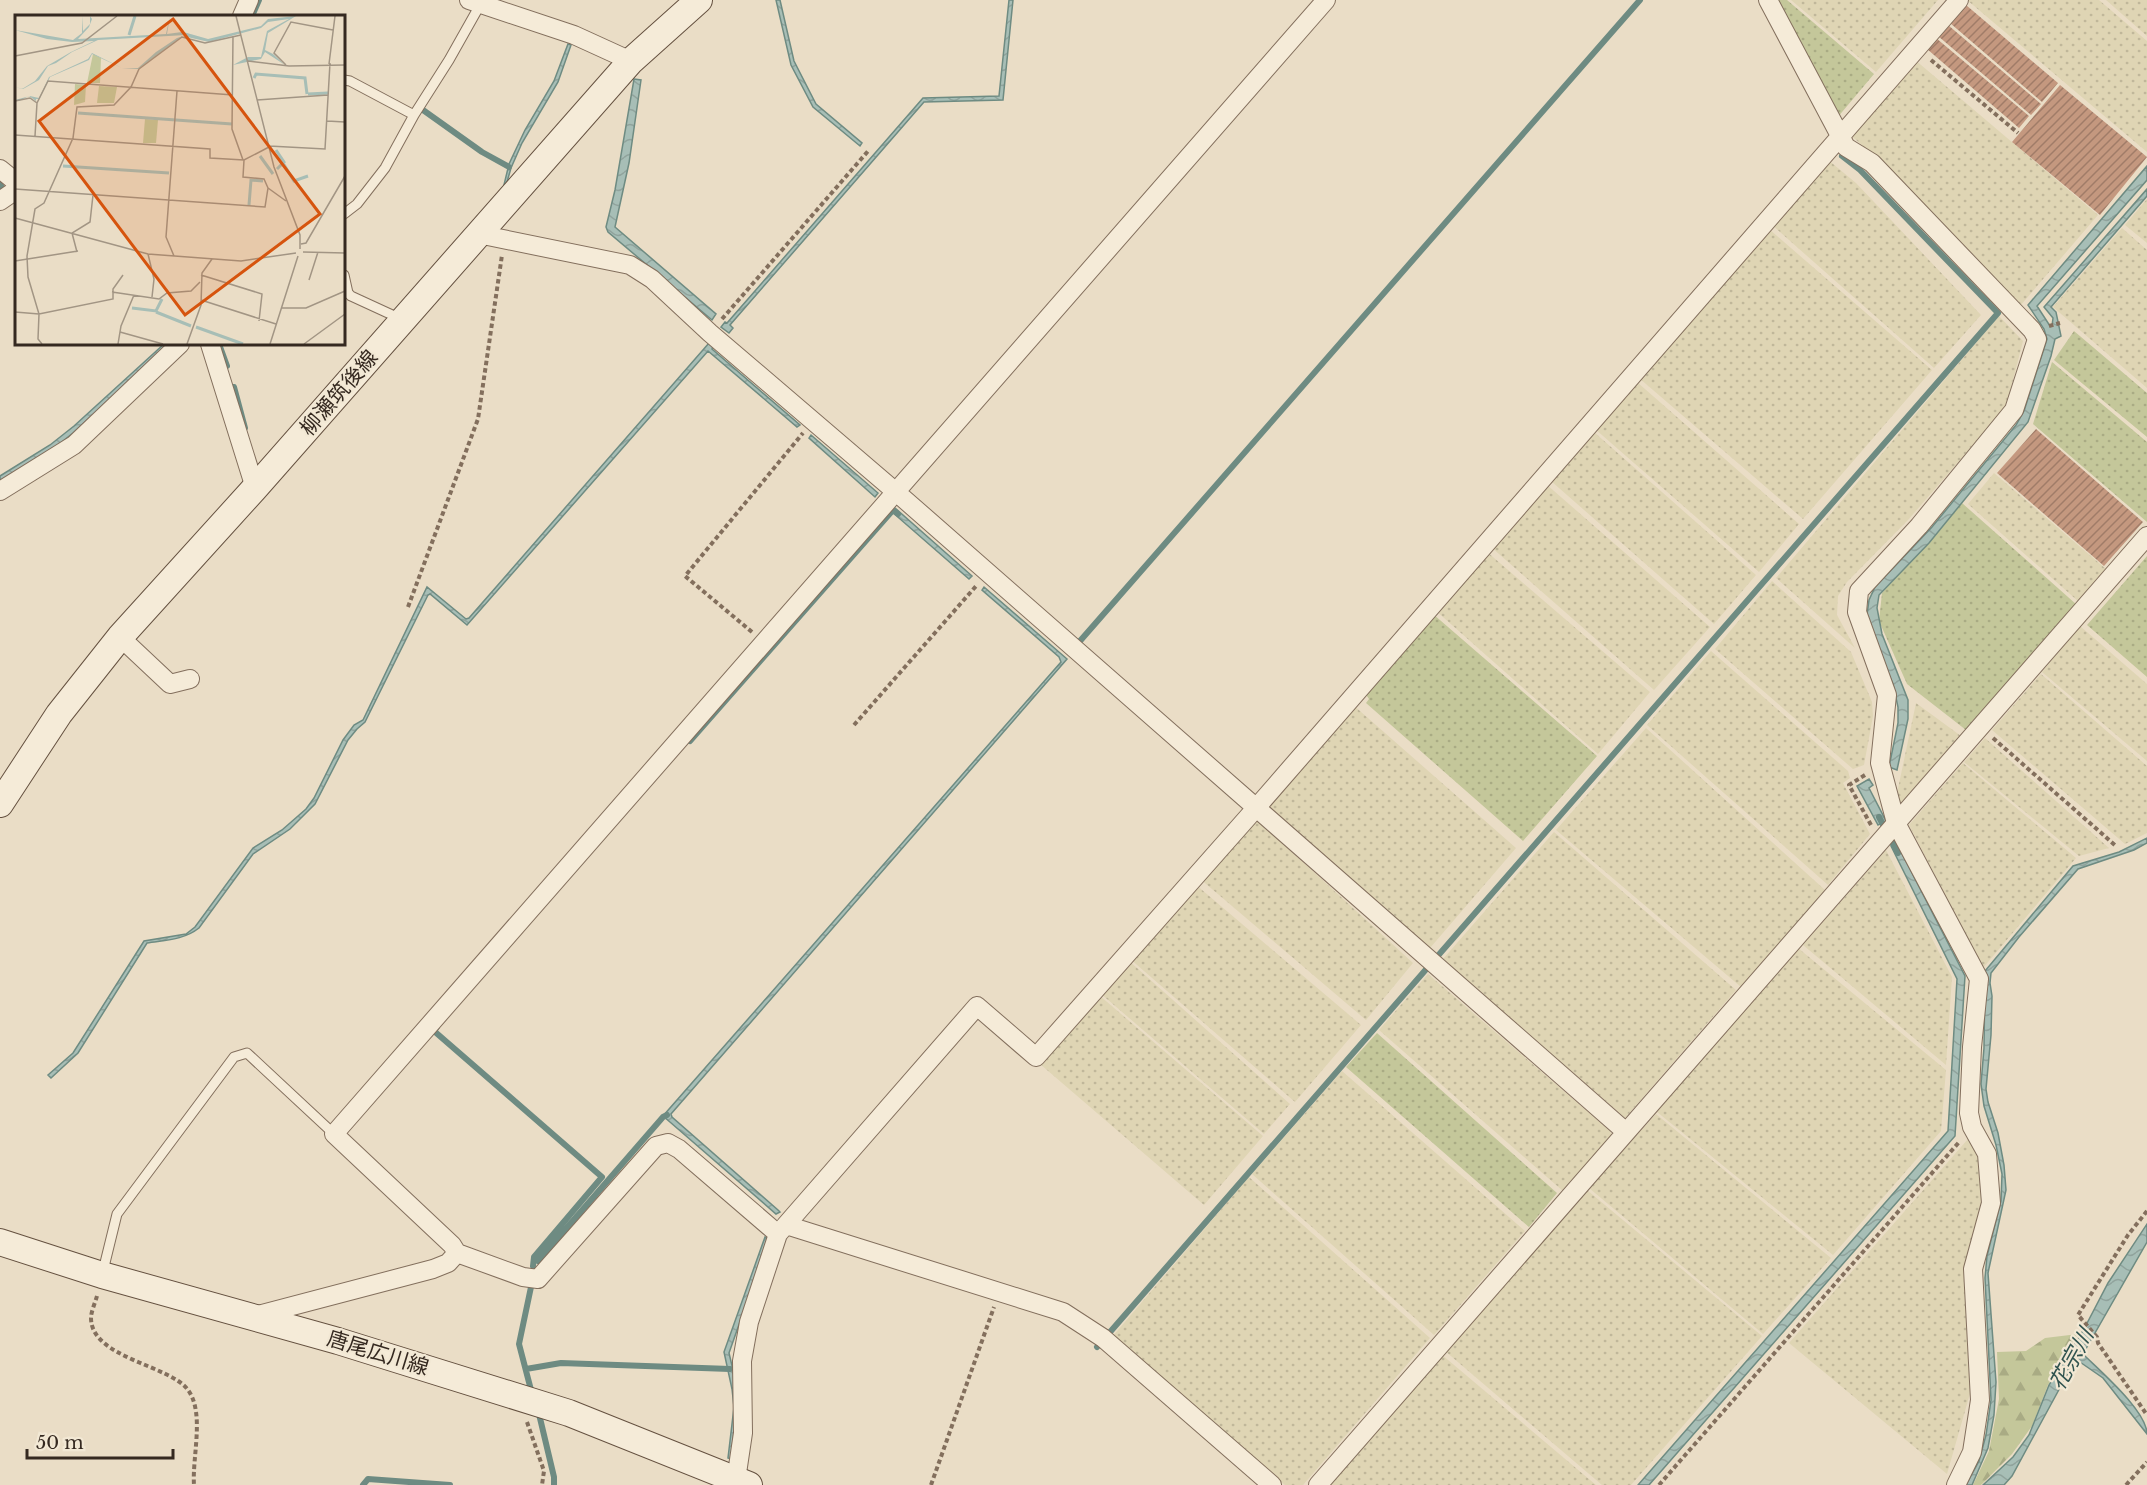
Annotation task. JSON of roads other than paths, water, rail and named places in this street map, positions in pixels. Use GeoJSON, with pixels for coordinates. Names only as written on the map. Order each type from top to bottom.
{"type":"FeatureCollection","features":[{"type":"Feature","properties":{"kind":"main road","name":"柳瀬筑後線"},"geometry":{"type":"LineString","coordinates":[[0,804],[59,714],[120,637],[255,488],[631,62],[699,0]]}},
{"type":"Feature","properties":{"kind":"main road","name":"唐尾広川線"},"geometry":{"type":"LineString","coordinates":[[0,1242],[102,1275],[338,1341],[569,1413],[742,1482]]}},
{"type":"Feature","properties":{"kind":"street"},"geometry":{"type":"LineString","coordinates":[[242,15],[249,0]]}},
{"type":"Feature","properties":{"kind":"street"},"geometry":{"type":"LineString","coordinates":[[1272,1485],[1103,1338],[1063,1312],[782,1229],[679,1149],[668,1143],[656,1146],[538,1279],[523,1277],[457,1253],[452,1245],[334,1134],[1326,0]]}},
{"type":"Feature","properties":{"kind":"street"},"geometry":{"type":"LineString","coordinates":[[1768,0],[1846,147],[1872,164],[2032,330],[2037,339],[2014,410],[1919,526],[1859,591],[1857,612],[1887,695],[1880,765],[1896,823],[1978,979],[1969,1113],[1972,1127],[1987,1154],[1991,1203],[1973,1269],[1980,1400],[1972,1452],[1956,1485]]}},
{"type":"Feature","properties":{"kind":"street"},"geometry":{"type":"LineString","coordinates":[[742,1482],[742,1361],[750,1322],[782,1229],[977,1006],[1036,1057],[1256,808],[1959,0]]}},
{"type":"Feature","properties":{"kind":"street"},"geometry":{"type":"LineString","coordinates":[[474,2],[574,35],[631,62]]}},
{"type":"Feature","properties":{"kind":"street"},"geometry":{"type":"LineString","coordinates":[[0,169],[15,181]]}},
{"type":"Feature","properties":{"kind":"street"},"geometry":{"type":"LineString","coordinates":[[0,201],[15,191]]}},
{"type":"Feature","properties":{"kind":"street"},"geometry":{"type":"LineString","coordinates":[[478,234],[630,264],[652,279],[710,333],[896,492],[1626,1132]]}},
{"type":"Feature","properties":{"kind":"street"},"geometry":{"type":"LineString","coordinates":[[0,491],[74,445],[179,345]]}},
{"type":"Feature","properties":{"kind":"street"},"geometry":{"type":"LineString","coordinates":[[210,345],[255,488]]}},
{"type":"Feature","properties":{"kind":"street"},"geometry":{"type":"LineString","coordinates":[[1318,1485],[2147,536]]}},
{"type":"Feature","properties":{"kind":"street"},"geometry":{"type":"LineString","coordinates":[[120,637],[170,684],[190,679]]}},
{"type":"Feature","properties":{"kind":"street"},"geometry":{"type":"LineString","coordinates":[[251,1317],[433,1269],[448,1263],[457,1253]]}},
{"type":"Feature","properties":{"kind":"lane"},"geometry":{"type":"LineString","coordinates":[[345,213],[357,204],[385,168],[414,115],[449,60],[474,2]]}},
{"type":"Feature","properties":{"kind":"lane"},"geometry":{"type":"LineString","coordinates":[[345,80],[351,81],[414,115]]}},
{"type":"Feature","properties":{"kind":"lane"},"geometry":{"type":"LineString","coordinates":[[345,280],[351,296],[403,320]]}},
{"type":"Feature","properties":{"kind":"lane"},"geometry":{"type":"LineString","coordinates":[[102,1275],[117,1214],[234,1057],[247,1053],[334,1134]]}},
{"type":"Feature","properties":{"kind":"water"},"geometry":{"type":"Polygon","coordinates":[[[776,0],[780,0],[794,61],[816,104],[862,143],[860,146],[813,107],[791,65],[776,0]]]}},
{"type":"Feature","properties":{"kind":"water"},"geometry":{"type":"Polygon","coordinates":[[[1009,0],[1013,0],[1003,100],[924,102],[730,325],[733,328],[729,333],[721,327],[725,322],[727,323],[923,98],[999,96],[1009,0]]]}},
{"type":"Feature","properties":{"kind":"water"},"geometry":{"type":"Polygon","coordinates":[[[568,44],[571,45],[558,82],[522,143],[505,189],[503,189],[509,164],[525,130],[554,81],[568,44]]]}},
{"type":"Feature","properties":{"kind":"water"},"geometry":{"type":"Polygon","coordinates":[[[634,79],[641,80],[629,163],[615,227],[716,314],[712,320],[608,232],[606,227],[615,190],[634,79]]]}},
{"type":"Feature","properties":{"kind":"water"},"geometry":{"type":"Polygon","coordinates":[[[2147,166],[2147,180],[2037,306],[2052,326],[2053,318],[2044,307],[2147,189],[2147,196],[2051,307],[2056,312],[2061,336],[2055,339],[2028,422],[1929,543],[1879,595],[1877,608],[1882,634],[1908,700],[1908,719],[1897,770],[1889,767],[1898,723],[1898,707],[1893,684],[1874,641],[1867,615],[1869,600],[1875,587],[1932,527],[2016,425],[2024,411],[2047,339],[2044,329],[2028,305],[2147,166]]]}},
{"type":"Feature","properties":{"kind":"water"},"geometry":{"type":"Polygon","coordinates":[[[709,343],[713,346],[712,349],[800,425],[797,427],[708,351],[467,625],[430,594],[428,595],[365,722],[348,740],[315,804],[290,829],[253,854],[199,928],[181,937],[147,943],[78,1053],[51,1078],[48,1075],[73,1053],[144,941],[186,934],[195,927],[253,848],[282,830],[306,809],[314,798],[343,740],[354,725],[363,720],[427,587],[466,619],[469,618],[709,343]]]}},
{"type":"Feature","properties":{"kind":"water"},"geometry":{"type":"Polygon","coordinates":[[[163,345],[168,345],[73,433],[0,481],[0,476],[50,445],[163,345]]]}},
{"type":"Feature","properties":{"kind":"water"},"geometry":{"type":"Polygon","coordinates":[[[811,435],[878,493],[875,497],[809,438],[811,435]]]}},
{"type":"Feature","properties":{"kind":"water"},"geometry":{"type":"Polygon","coordinates":[[[895,508],[972,576],[969,579],[892,512],[895,508]]]}},
{"type":"Feature","properties":{"kind":"water"},"geometry":{"type":"Polygon","coordinates":[[[984,587],[1067,659],[671,1114],[780,1212],[776,1214],[663,1116],[1061,662],[1059,657],[982,590],[984,587]]]}},
{"type":"Feature","properties":{"kind":"water"},"geometry":{"type":"Polygon","coordinates":[[[1869,779],[1873,785],[1869,788],[1886,821],[1878,825],[1857,786],[1869,779]]]}},
{"type":"Feature","properties":{"kind":"water"},"geometry":{"type":"Polygon","coordinates":[[[2147,838],[2147,843],[2134,850],[2078,869],[1991,973],[1991,1035],[1986,1089],[1998,1133],[2006,1190],[1988,1273],[1996,1382],[1994,1415],[1988,1448],[1972,1485],[1966,1485],[1979,1461],[1986,1435],[1991,1400],[1985,1278],[1987,1256],[2001,1201],[2002,1174],[1984,1106],[1981,1084],[1985,971],[2073,866],[2119,852],[2147,838]]]}},
{"type":"Feature","properties":{"kind":"water"},"geometry":{"type":"Polygon","coordinates":[[[1897,844],[1965,976],[1955,1136],[1649,1485],[1638,1485],[1948,1131],[1957,979],[1891,846],[1897,844]]]}},
{"type":"Feature","properties":{"kind":"water","name":"花宗川"},"geometry":{"type":"Polygon","coordinates":[[[2147,1224],[2147,1242],[2083,1354],[2131,1403],[2145,1425],[2147,1434],[2103,1378],[2077,1360],[2071,1363],[2068,1373],[2012,1476],[2004,1485],[1983,1485],[2013,1457],[2029,1435],[2049,1385],[2084,1329],[2108,1283],[2147,1224]]]}},
{"type":"Feature","properties":{"kind":"water"},"geometry":{"type":"Polygon","coordinates":[[[765,1237],[769,1239],[729,1353],[738,1391],[731,1459],[728,1458],[734,1407],[724,1352],[765,1237]]]}},
{"type":"Feature","properties":{"kind":"waterway"},"geometry":{"type":"LineString","coordinates":[[252,15],[259,0]]}},
{"type":"Feature","properties":{"kind":"waterway"},"geometry":{"type":"LineString","coordinates":[[1080,641],[1640,0]]}},
{"type":"Feature","properties":{"kind":"waterway"},"geometry":{"type":"LineString","coordinates":[[423,110],[482,152],[509,167]]}},
{"type":"Feature","properties":{"kind":"waterway"},"geometry":{"type":"LineString","coordinates":[[1097,1347],[1998,313],[1860,170],[1842,156]]}},
{"type":"Feature","properties":{"kind":"waterway"},"geometry":{"type":"LineString","coordinates":[[219,345],[227,366]]}},
{"type":"Feature","properties":{"kind":"waterway"},"geometry":{"type":"LineString","coordinates":[[234,387],[245,428]]}},
{"type":"Feature","properties":{"kind":"waterway"},"geometry":{"type":"LineString","coordinates":[[690,741],[893,510],[898,514]]}},
{"type":"Feature","properties":{"kind":"waterway"},"geometry":{"type":"LineString","coordinates":[[1879,817],[1898,853]]}},
{"type":"Feature","properties":{"kind":"waterway"},"geometry":{"type":"LineString","coordinates":[[437,1027],[434,1031],[602,1177],[534,1257],[533,1266]]}},
{"type":"Feature","properties":{"kind":"waterway"},"geometry":{"type":"LineString","coordinates":[[538,1261],[667,1115]]}},
{"type":"Feature","properties":{"kind":"waterway"},"geometry":{"type":"LineString","coordinates":[[531,1287],[519,1344],[531,1390]]}},
{"type":"Feature","properties":{"kind":"waterway"},"geometry":{"type":"LineString","coordinates":[[526,1369],[561,1363],[730,1369]]}},
{"type":"Feature","properties":{"kind":"waterway"},"geometry":{"type":"LineString","coordinates":[[539,1414],[554,1485]]}},
{"type":"Feature","properties":{"kind":"waterway"},"geometry":{"type":"LineString","coordinates":[[363,1485],[368,1479],[450,1485]]}}]}
